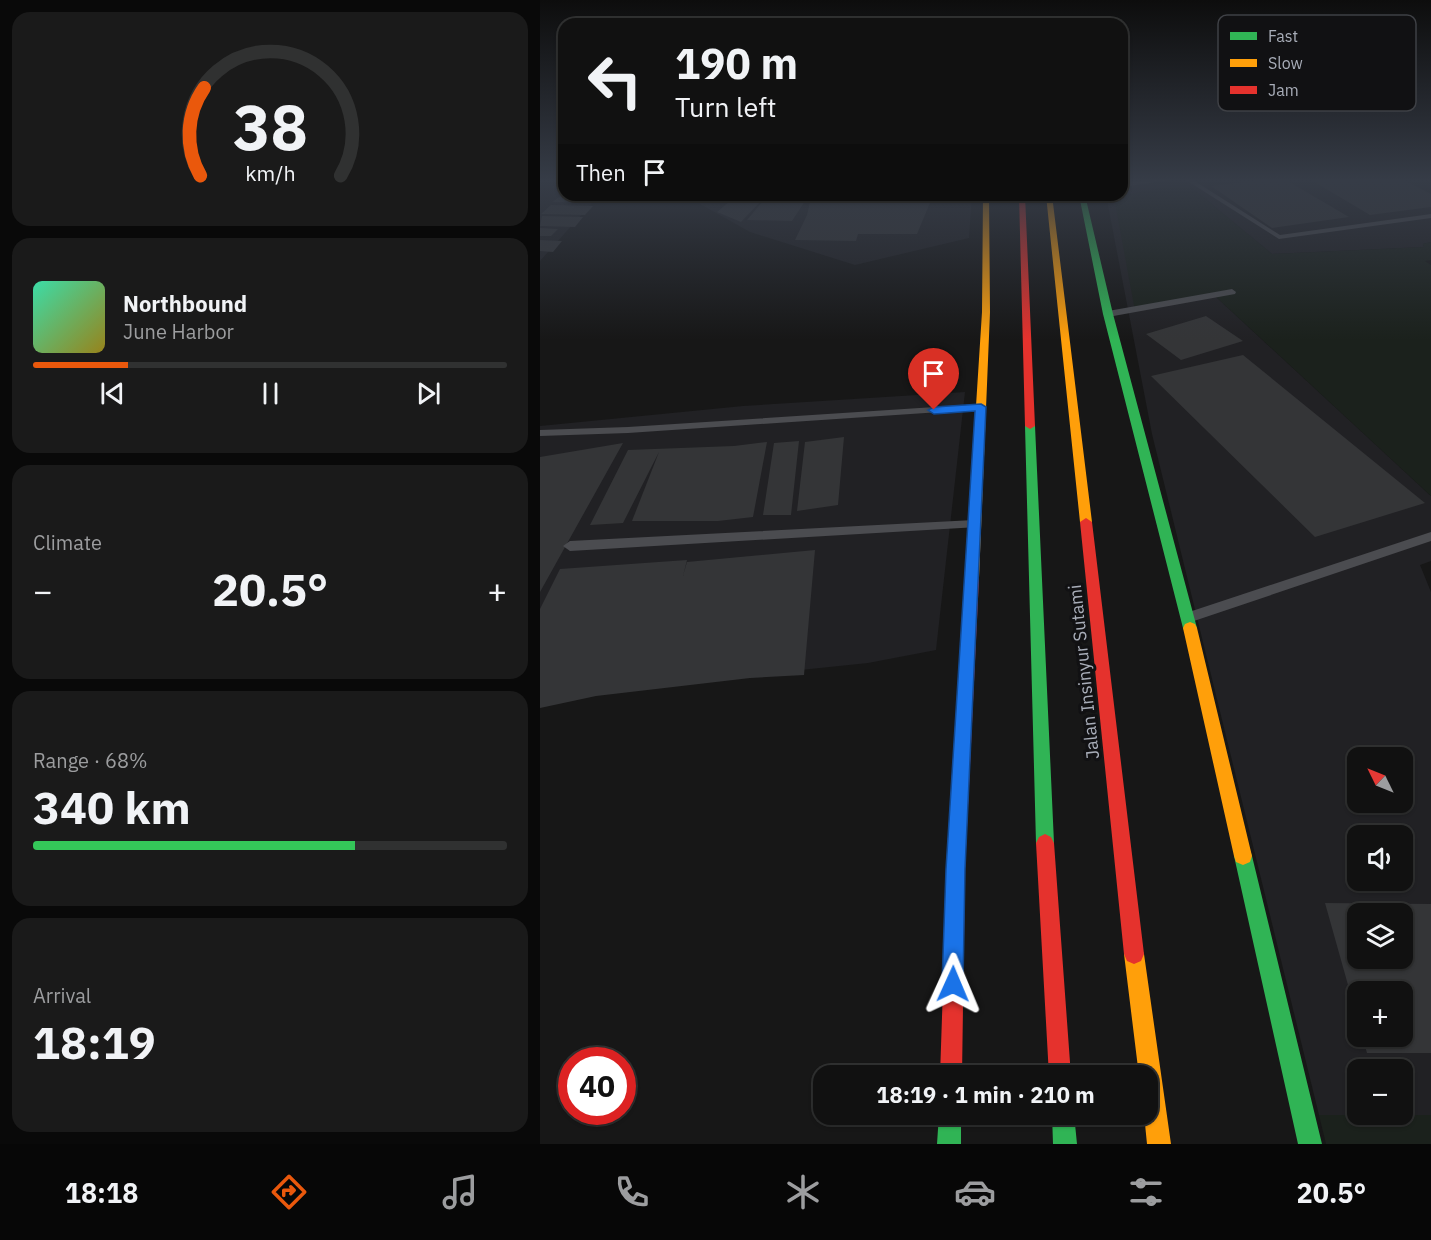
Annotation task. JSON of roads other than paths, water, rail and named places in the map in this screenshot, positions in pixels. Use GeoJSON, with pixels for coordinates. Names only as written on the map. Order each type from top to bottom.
{"type":"FeatureCollection","features":[{"type":"Feature","properties":{"kind":"main road"},"geometry":{"type":"LineString","coordinates":[[951,1065],[956,869],[986,312],[986,233]]}},
{"type":"Feature","properties":{"kind":"main road"},"geometry":{"type":"LineString","coordinates":[[1023,233],[1047,894],[1059,1065]]}},
{"type":"Feature","properties":{"kind":"main road","name":"Jalan Insinyur Sutami"},"geometry":{"type":"LineString","coordinates":[[1053,233],[1129,912],[1159,1144]]}},
{"type":"Feature","properties":{"kind":"main road"},"geometry":{"type":"LineString","coordinates":[[1090,233],[1108,314],[1188,618],[1310,1144]]}},
{"type":"Feature","properties":{"kind":"main road"},"geometry":{"type":"LineString","coordinates":[[949,1144],[950,1125]]}},
{"type":"Feature","properties":{"kind":"main road"},"geometry":{"type":"LineString","coordinates":[[1064,1125],[1065,1144]]}},
{"type":"Feature","properties":{"kind":"lane"},"geometry":{"type":"LineString","coordinates":[[1273,233],[1279,237],[1305,233]]}},
{"type":"Feature","properties":{"kind":"lane"},"geometry":{"type":"LineString","coordinates":[[1108,314],[1232,291]]}},
{"type":"Feature","properties":{"kind":"lane"},"geometry":{"type":"LineString","coordinates":[[540,433],[628,430],[981,407]]}},
{"type":"Feature","properties":{"kind":"lane"},"geometry":{"type":"LineString","coordinates":[[570,546],[974,524]]}},
{"type":"Feature","properties":{"kind":"lane"},"geometry":{"type":"LineString","coordinates":[[1188,618],[1431,536]]}}]}
